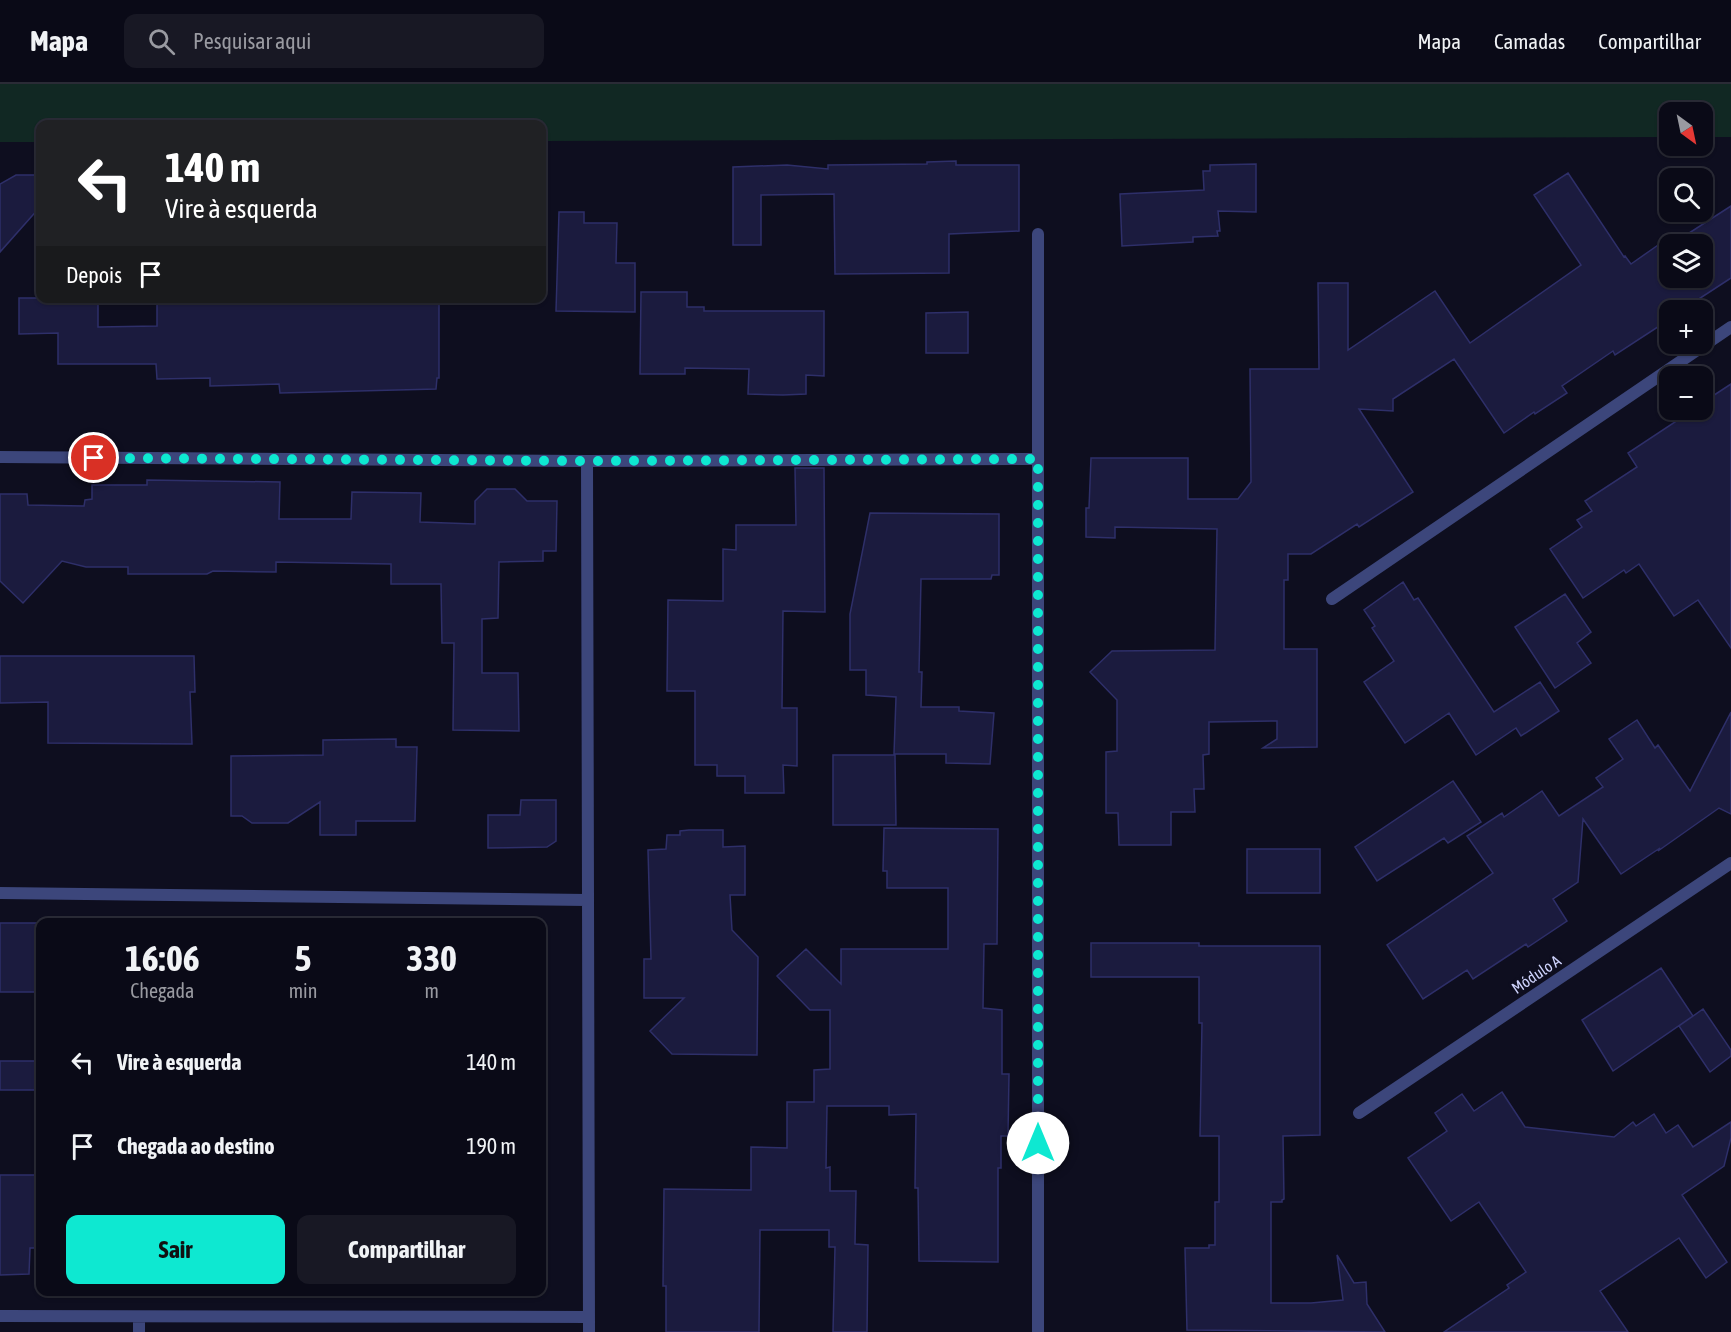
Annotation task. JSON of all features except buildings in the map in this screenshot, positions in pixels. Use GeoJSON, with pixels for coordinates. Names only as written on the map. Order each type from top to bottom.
{"type":"FeatureCollection","features":[{"type":"Feature","properties":{"kind":"street"},"geometry":{"type":"LineString","coordinates":[[1038,234],[1038,1332]]}},
{"type":"Feature","properties":{"kind":"street"},"geometry":{"type":"LineString","coordinates":[[1332,599],[1731,327]]}},
{"type":"Feature","properties":{"kind":"street"},"geometry":{"type":"LineString","coordinates":[[0,457],[587,461],[1038,459]]}},
{"type":"Feature","properties":{"kind":"street"},"geometry":{"type":"LineString","coordinates":[[587,461],[586,900],[589,1332]]}},
{"type":"Feature","properties":{"kind":"street","name":"Módulo A"},"geometry":{"type":"LineString","coordinates":[[1359,1113],[1731,863]]}},
{"type":"Feature","properties":{"kind":"street"},"geometry":{"type":"LineString","coordinates":[[0,892],[586,900]]}},
{"type":"Feature","properties":{"kind":"street"},"geometry":{"type":"LineString","coordinates":[[0,1316],[589,1317]]}},
{"type":"Feature","properties":{"kind":"street"},"geometry":{"type":"LineString","coordinates":[[139,1317],[139,1332]]}},
{"type":"Feature","properties":{"kind":"green space"},"geometry":{"type":"Polygon","coordinates":[[[0,84],[1731,84],[1731,137],[1713,137],[1713,102],[1659,102],[1659,137],[546,141],[546,120],[36,120],[36,142],[0,142],[0,84]]]}},
{"type":"Feature","properties":{"kind":"route"},"geometry":{"type":"LineString","coordinates":[[94,458],[587,461],[1038,459],[1038,1143]]}}]}
